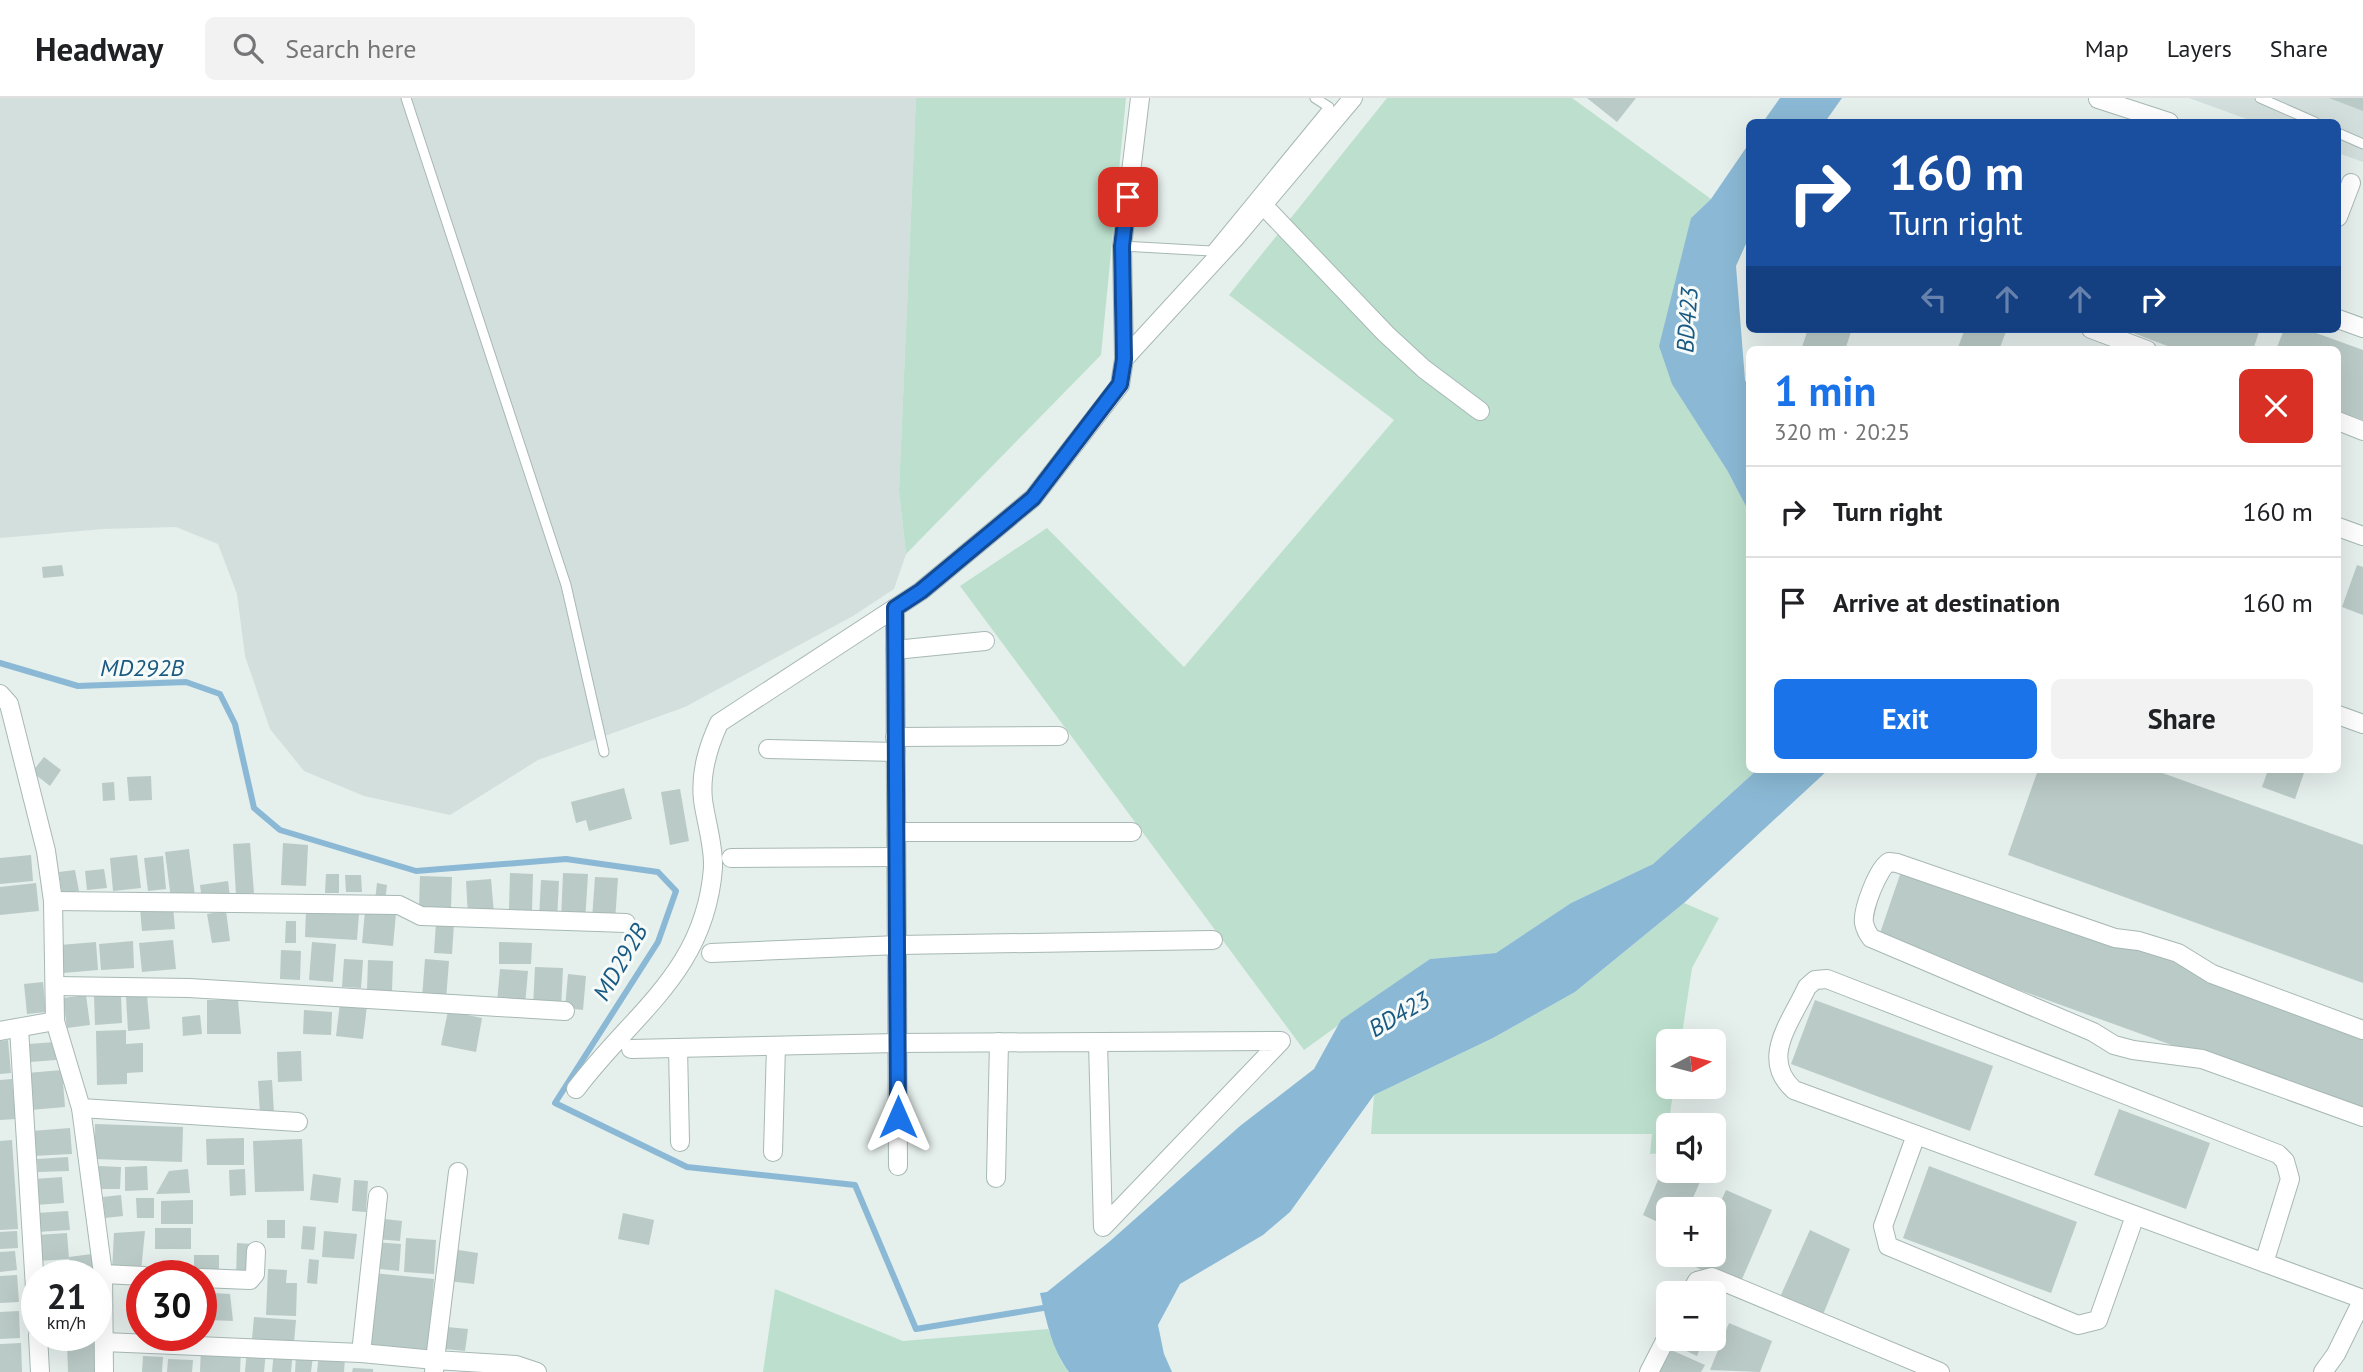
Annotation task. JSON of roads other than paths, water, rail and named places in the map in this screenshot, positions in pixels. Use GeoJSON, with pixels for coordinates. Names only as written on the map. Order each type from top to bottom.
{"type":"FeatureCollection","features":[{"type":"Feature","properties":{"kind":"street"},"geometry":{"type":"LineString","coordinates":[[576,1089],[605,1050],[668,986],[688,954],[704,916],[713,866],[703,797],[706,753],[719,723],[921,591],[1033,498],[1120,384],[1124,359],[1122,246],[1140,98]]}},
{"type":"Feature","properties":{"kind":"street"},"geometry":{"type":"LineString","coordinates":[[1124,359],[1263,205],[1304,147],[1353,98]]}},
{"type":"Feature","properties":{"kind":"street"},"geometry":{"type":"LineString","coordinates":[[2098,99],[2160,119]]}},
{"type":"Feature","properties":{"kind":"street"},"geometry":{"type":"LineString","coordinates":[[2341,209],[2351,182]]}},
{"type":"Feature","properties":{"kind":"street"},"geometry":{"type":"LineString","coordinates":[[1263,205],[1386,334],[1424,369],[1480,411]]}},
{"type":"Feature","properties":{"kind":"street"},"geometry":{"type":"LineString","coordinates":[[2341,320],[2363,328]]}},
{"type":"Feature","properties":{"kind":"street"},"geometry":{"type":"LineString","coordinates":[[2102,333],[2136,346]]}},
{"type":"Feature","properties":{"kind":"street"},"geometry":{"type":"LineString","coordinates":[[2341,422],[2363,431]]}},
{"type":"Feature","properties":{"kind":"street"},"geometry":{"type":"LineString","coordinates":[[2341,528],[2363,537]]}},
{"type":"Feature","properties":{"kind":"street"},"geometry":{"type":"LineString","coordinates":[[895,608],[898,1166]]}},
{"type":"Feature","properties":{"kind":"street"},"geometry":{"type":"LineString","coordinates":[[895,650],[985,641]]}},
{"type":"Feature","properties":{"kind":"street"},"geometry":{"type":"LineString","coordinates":[[0,694],[9,704],[46,851],[53,901],[55,1021],[81,1108],[101,1260]]}},
{"type":"Feature","properties":{"kind":"street"},"geometry":{"type":"LineString","coordinates":[[2341,716],[2363,724]]}},
{"type":"Feature","properties":{"kind":"street"},"geometry":{"type":"LineString","coordinates":[[768,749],[1059,736]]}},
{"type":"Feature","properties":{"kind":"street"},"geometry":{"type":"LineString","coordinates":[[896,832],[1132,832]]}},
{"type":"Feature","properties":{"kind":"street"},"geometry":{"type":"LineString","coordinates":[[731,858],[896,857]]}},
{"type":"Feature","properties":{"kind":"street"},"geometry":{"type":"LineString","coordinates":[[2363,1030],[2212,974],[2178,953],[2139,941],[2115,938],[1897,863],[1889,862],[1880,870],[1864,915],[1864,925],[1871,939],[2093,1032],[2115,1045],[2202,1059],[2363,1117]]}},
{"type":"Feature","properties":{"kind":"street"},"geometry":{"type":"LineString","coordinates":[[53,901],[398,905],[421,916],[626,923]]}},
{"type":"Feature","properties":{"kind":"street"},"geometry":{"type":"LineString","coordinates":[[712,953],[898,945],[1213,940]]}},
{"type":"Feature","properties":{"kind":"street"},"geometry":{"type":"LineString","coordinates":[[2264,1263],[2290,1179],[2285,1161],[2278,1154],[1827,979],[1815,981],[1807,987],[1776,1053],[1776,1067],[1782,1080],[1794,1090],[2135,1216],[2264,1263],[2363,1299],[2355,1335],[2338,1363],[2323,1372]]}},
{"type":"Feature","properties":{"kind":"street"},"geometry":{"type":"LineString","coordinates":[[55,986],[189,988],[565,1011]]}},
{"type":"Feature","properties":{"kind":"street"},"geometry":{"type":"LineString","coordinates":[[30,1260],[5,1028],[55,1021]]}},
{"type":"Feature","properties":{"kind":"street"},"geometry":{"type":"LineString","coordinates":[[631,1049],[897,1043],[1281,1041],[1103,1227],[1098,1042]]}},
{"type":"Feature","properties":{"kind":"street"},"geometry":{"type":"LineString","coordinates":[[996,1178],[999,1042]]}},
{"type":"Feature","properties":{"kind":"street"},"geometry":{"type":"LineString","coordinates":[[774,1152],[776,1045]]}},
{"type":"Feature","properties":{"kind":"street"},"geometry":{"type":"LineString","coordinates":[[678,1048],[680,1142]]}},
{"type":"Feature","properties":{"kind":"street"},"geometry":{"type":"LineString","coordinates":[[81,1108],[298,1122]]}},
{"type":"Feature","properties":{"kind":"street"},"geometry":{"type":"LineString","coordinates":[[1916,1135],[1884,1226],[1888,1246],[2078,1325],[2098,1320],[2135,1216]]}},
{"type":"Feature","properties":{"kind":"street"},"geometry":{"type":"LineString","coordinates":[[435,1366],[458,1172]]}},
{"type":"Feature","properties":{"kind":"street"},"geometry":{"type":"LineString","coordinates":[[361,1353],[378,1196]]}},
{"type":"Feature","properties":{"kind":"street"},"geometry":{"type":"LineString","coordinates":[[217,1279],[250,1280],[255,1273],[256,1251]]}},
{"type":"Feature","properties":{"kind":"street"},"geometry":{"type":"LineString","coordinates":[[1696,1281],[1712,1277],[1722,1281]]}},
{"type":"Feature","properties":{"kind":"street"},"geometry":{"type":"LineString","coordinates":[[1726,1283],[1940,1372]]}},
{"type":"Feature","properties":{"kind":"street"},"geometry":{"type":"LineString","coordinates":[[112,1342],[361,1353],[435,1366],[516,1365],[537,1372]]}},
{"type":"Feature","properties":{"kind":"street"},"geometry":{"type":"LineString","coordinates":[[39,1351],[40,1372]]}},
{"type":"Feature","properties":{"kind":"street"},"geometry":{"type":"LineString","coordinates":[[104,1351],[104,1372]]}},
{"type":"Feature","properties":{"kind":"street"},"geometry":{"type":"LineString","coordinates":[[1649,1372],[1660,1351]]}},
{"type":"Feature","properties":{"kind":"lane"},"geometry":{"type":"LineString","coordinates":[[406,98],[566,585],[604,752]]}},
{"type":"Feature","properties":{"kind":"lane"},"geometry":{"type":"LineString","coordinates":[[1122,246],[1211,251],[1304,147],[1329,107],[1315,98]]}},
{"type":"Feature","properties":{"kind":"lane"},"geometry":{"type":"LineString","coordinates":[[2260,98],[2308,119]]}},
{"type":"Feature","properties":{"kind":"lane"},"geometry":{"type":"LineString","coordinates":[[2341,134],[2363,144]]}},
{"type":"Feature","properties":{"kind":"water"},"geometry":{"type":"Polygon","coordinates":[[[1780,98],[1842,98],[1827,119],[1765,119],[1780,98]]]}},
{"type":"Feature","properties":{"kind":"water","name":"BD423"},"geometry":{"type":"Polygon","coordinates":[[[1746,148],[1746,244],[1736,266],[1746,382],[1746,506],[1727,470],[1672,384],[1659,346],[1691,218],[1711,199],[1746,148]]]}},
{"type":"Feature","properties":{"kind":"water","name":"BD423"},"geometry":{"type":"Polygon","coordinates":[[[1754,773],[1825,773],[1684,903],[1575,992],[1493,1038],[1374,1095],[1290,1212],[1263,1235],[1180,1284],[1158,1325],[1164,1354],[1172,1372],[1069,1372],[1054,1344],[1040,1293],[1047,1292],[1109,1242],[1240,1126],[1314,1069],[1341,1020],[1430,959],[1496,953],[1571,903],[1653,864],[1754,773]]]}},
{"type":"Feature","properties":{"kind":"waterway","name":"MD292B"},"geometry":{"type":"LineString","coordinates":[[0,663],[78,686],[186,682],[220,694],[235,724],[254,808],[280,830],[416,871],[566,859],[658,872],[676,891],[658,942],[555,1103],[687,1167],[855,1185],[916,1329],[1049,1307]]}}]}
